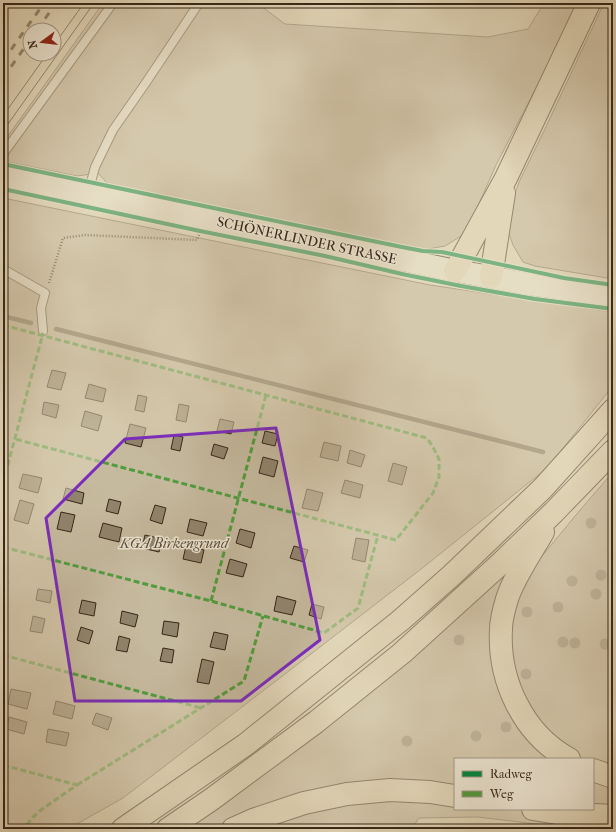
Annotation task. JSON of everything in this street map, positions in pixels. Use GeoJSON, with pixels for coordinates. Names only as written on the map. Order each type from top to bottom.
{"type":"FeatureCollection","features":[{"type":"Feature","properties":{"kind":"highway"},"geometry":{"type":"LineString","coordinates":[[455,271],[506,178],[589,3]]}},
{"type":"Feature","properties":{"kind":"highway"},"geometry":{"type":"LineString","coordinates":[[491,277],[506,178]]}},
{"type":"Feature","properties":{"kind":"highway"},"geometry":{"type":"LineString","coordinates":[[122,829],[245,745],[401,620],[452,575],[543,488],[613,410]]}},
{"type":"Feature","properties":{"kind":"highway"},"geometry":{"type":"LineString","coordinates":[[168,829],[212,800],[316,722],[402,653],[499,565],[554,512],[613,451]]}},
{"type":"Feature","properties":{"kind":"highway"},"geometry":{"type":"LineString","coordinates":[[554,512],[515,581],[508,597],[500,628],[501,653],[507,682],[519,709],[528,724],[548,745],[567,758]]}},
{"type":"Feature","properties":{"kind":"highway"},"geometry":{"type":"LineString","coordinates":[[594,770],[613,777]]}},
{"type":"Feature","properties":{"kind":"highway"},"geometry":{"type":"LineString","coordinates":[[233,829],[253,820],[304,803],[347,794],[390,790],[430,792],[454,796]]}},
{"type":"Feature","properties":{"kind":"highway"},"geometry":{"type":"LineString","coordinates":[[538,810],[557,814],[613,816]]}},
{"type":"Feature","properties":{"kind":"main road","name":"SCHÖNERLINDER STRASSE"},"geometry":{"type":"LineString","coordinates":[[3,176],[144,207],[204,218],[455,271],[529,284],[613,296]]}},
{"type":"Feature","properties":{"kind":"lane"},"geometry":{"type":"LineString","coordinates":[[3,154],[113,3]]}},
{"type":"Feature","properties":{"kind":"lane"},"geometry":{"type":"LineString","coordinates":[[88,194],[95,167],[113,130],[199,3]]}},
{"type":"Feature","properties":{"kind":"lane"},"geometry":{"type":"LineString","coordinates":[[3,269],[46,293],[41,308],[43,332]]}},
{"type":"Feature","properties":{"kind":"path"},"geometry":{"type":"LineString","coordinates":[[46,293],[63,238],[85,235],[197,240],[200,231]]}},
{"type":"Feature","properties":{"kind":"highlighted area"},"geometry":{"type":"Polygon","coordinates":[[[276,428],[320,640],[241,701],[75,701],[46,518],[125,439],[276,428]]]}},
{"type":"Feature","properties":{"kind":"green space"},"geometry":{"type":"Polygon","coordinates":[[[103,3],[257,3],[285,24],[488,37],[528,29],[544,3],[577,3],[536,88],[496,165],[466,233],[445,246],[422,250],[108,184],[98,173],[77,176],[3,161],[3,143],[103,3]]]}},
{"type":"Feature","properties":{"kind":"green space"},"geometry":{"type":"Polygon","coordinates":[[[604,3],[613,3],[613,279],[535,266],[523,262],[513,245],[506,226],[506,220],[519,182],[604,3]]]}},
{"type":"Feature","properties":{"kind":"green space","name":"KGA Birkengrund"},"geometry":{"type":"Polygon","coordinates":[[[3,198],[430,285],[613,312],[613,386],[547,468],[425,566],[123,798],[68,829],[3,829],[3,198]]]}},
{"type":"Feature","properties":{"kind":"green space"},"geometry":{"type":"Polygon","coordinates":[[[613,472],[613,829],[578,829],[477,817],[419,818],[411,829],[187,829],[520,561],[537,562],[613,472]]]}},
{"type":"Feature","properties":{"kind":"building"},"geometry":{"type":"Polygon","coordinates":[[[52,370],[66,373],[61,390],[47,387],[52,370]]]}},
{"type":"Feature","properties":{"kind":"building"},"geometry":{"type":"Polygon","coordinates":[[[89,384],[106,389],[103,402],[85,398],[89,384]]]}},
{"type":"Feature","properties":{"kind":"building"},"geometry":{"type":"Polygon","coordinates":[[[138,395],[147,397],[144,412],[135,410],[138,395]]]}},
{"type":"Feature","properties":{"kind":"building"},"geometry":{"type":"Polygon","coordinates":[[[44,402],[59,405],[56,418],[42,414],[44,402]]]}},
{"type":"Feature","properties":{"kind":"building"},"geometry":{"type":"Polygon","coordinates":[[[179,404],[189,406],[186,422],[176,420],[179,404]]]}},
{"type":"Feature","properties":{"kind":"building"},"geometry":{"type":"Polygon","coordinates":[[[85,411],[102,416],[98,431],[81,426],[85,411]]]}},
{"type":"Feature","properties":{"kind":"building"},"geometry":{"type":"Polygon","coordinates":[[[220,419],[234,422],[231,434],[217,431],[220,419]]]}},
{"type":"Feature","properties":{"kind":"building"},"geometry":{"type":"Polygon","coordinates":[[[130,424],[146,428],[141,447],[125,443],[130,424]]]}},
{"type":"Feature","properties":{"kind":"building"},"geometry":{"type":"Polygon","coordinates":[[[265,431],[278,434],[275,446],[262,443],[265,431]]]}},
{"type":"Feature","properties":{"kind":"building"},"geometry":{"type":"Polygon","coordinates":[[[174,435],[183,437],[180,451],[171,449],[174,435]]]}},
{"type":"Feature","properties":{"kind":"building"},"geometry":{"type":"Polygon","coordinates":[[[324,442],[341,446],[338,461],[320,457],[324,442]]]}},
{"type":"Feature","properties":{"kind":"building"},"geometry":{"type":"Polygon","coordinates":[[[214,444],[228,448],[224,459],[211,455],[214,444]]]}},
{"type":"Feature","properties":{"kind":"building"},"geometry":{"type":"Polygon","coordinates":[[[350,450],[365,455],[361,467],[347,463],[350,450]]]}},
{"type":"Feature","properties":{"kind":"building"},"geometry":{"type":"Polygon","coordinates":[[[263,457],[278,461],[274,477],[259,473],[263,457]]]}},
{"type":"Feature","properties":{"kind":"building"},"geometry":{"type":"Polygon","coordinates":[[[393,463],[407,467],[402,485],[388,481],[393,463]]]}},
{"type":"Feature","properties":{"kind":"building"},"geometry":{"type":"Polygon","coordinates":[[[23,474],[42,478],[38,493],[19,488],[23,474]]]}},
{"type":"Feature","properties":{"kind":"building"},"geometry":{"type":"Polygon","coordinates":[[[345,480],[363,485],[360,498],[341,493],[345,480]]]}},
{"type":"Feature","properties":{"kind":"building"},"geometry":{"type":"Polygon","coordinates":[[[66,488],[84,493],[82,504],[63,499],[66,488]]]}},
{"type":"Feature","properties":{"kind":"building"},"geometry":{"type":"Polygon","coordinates":[[[307,489],[323,493],[318,511],[302,508],[307,489]]]}},
{"type":"Feature","properties":{"kind":"building"},"geometry":{"type":"Polygon","coordinates":[[[109,499],[121,502],[118,514],[106,511],[109,499]]]}},
{"type":"Feature","properties":{"kind":"building"},"geometry":{"type":"Polygon","coordinates":[[[20,500],[34,504],[28,524],[14,520],[20,500]]]}},
{"type":"Feature","properties":{"kind":"building"},"geometry":{"type":"Polygon","coordinates":[[[155,505],[166,508],[162,524],[150,520],[155,505]]]}},
{"type":"Feature","properties":{"kind":"building"},"geometry":{"type":"Polygon","coordinates":[[[61,512],[75,515],[71,532],[57,529],[61,512]]]}},
{"type":"Feature","properties":{"kind":"building"},"geometry":{"type":"Polygon","coordinates":[[[190,519],[207,523],[203,536],[187,532],[190,519]]]}},
{"type":"Feature","properties":{"kind":"building"},"geometry":{"type":"Polygon","coordinates":[[[103,523],[122,528],[119,542],[99,537],[103,523]]]}},
{"type":"Feature","properties":{"kind":"building"},"geometry":{"type":"Polygon","coordinates":[[[240,529],[255,533],[251,548],[236,543],[240,529]]]}},
{"type":"Feature","properties":{"kind":"building"},"geometry":{"type":"Polygon","coordinates":[[[145,535],[162,539],[159,552],[142,548],[145,535]]]}},
{"type":"Feature","properties":{"kind":"building"},"geometry":{"type":"Polygon","coordinates":[[[356,538],[369,540],[365,562],[352,559],[356,538]]]}},
{"type":"Feature","properties":{"kind":"building"},"geometry":{"type":"Polygon","coordinates":[[[186,546],[204,550],[201,563],[183,559],[186,546]]]}},
{"type":"Feature","properties":{"kind":"building"},"geometry":{"type":"Polygon","coordinates":[[[294,546],[308,550],[304,562],[290,558],[294,546]]]}},
{"type":"Feature","properties":{"kind":"building"},"geometry":{"type":"Polygon","coordinates":[[[230,559],[247,564],[243,577],[226,573],[230,559]]]}},
{"type":"Feature","properties":{"kind":"building"},"geometry":{"type":"Polygon","coordinates":[[[3,580],[8,581],[6,594],[3,594],[3,580]]]}},
{"type":"Feature","properties":{"kind":"building"},"geometry":{"type":"Polygon","coordinates":[[[38,589],[52,591],[50,603],[36,600],[38,589]]]}},
{"type":"Feature","properties":{"kind":"building"},"geometry":{"type":"Polygon","coordinates":[[[277,596],[296,601],[292,615],[274,611],[277,596]]]}},
{"type":"Feature","properties":{"kind":"building"},"geometry":{"type":"Polygon","coordinates":[[[82,600],[96,603],[94,616],[79,613],[82,600]]]}},
{"type":"Feature","properties":{"kind":"building"},"geometry":{"type":"Polygon","coordinates":[[[312,604],[324,607],[321,619],[309,615],[312,604]]]}},
{"type":"Feature","properties":{"kind":"building"},"geometry":{"type":"Polygon","coordinates":[[[122,611],[138,615],[135,627],[120,623],[122,611]]]}},
{"type":"Feature","properties":{"kind":"building"},"geometry":{"type":"Polygon","coordinates":[[[33,616],[45,619],[42,633],[30,631],[33,616]]]}},
{"type":"Feature","properties":{"kind":"building"},"geometry":{"type":"Polygon","coordinates":[[[164,621],[179,623],[177,637],[162,634],[164,621]]]}},
{"type":"Feature","properties":{"kind":"building"},"geometry":{"type":"Polygon","coordinates":[[[81,627],[93,631],[89,644],[77,640],[81,627]]]}},
{"type":"Feature","properties":{"kind":"building"},"geometry":{"type":"Polygon","coordinates":[[[214,632],[228,635],[225,650],[210,647],[214,632]]]}},
{"type":"Feature","properties":{"kind":"building"},"geometry":{"type":"Polygon","coordinates":[[[119,636],[130,639],[127,652],[116,650],[119,636]]]}},
{"type":"Feature","properties":{"kind":"building"},"geometry":{"type":"Polygon","coordinates":[[[163,648],[174,650],[172,663],[160,661],[163,648]]]}},
{"type":"Feature","properties":{"kind":"building"},"geometry":{"type":"Polygon","coordinates":[[[202,659],[214,662],[209,684],[197,682],[202,659]]]}},
{"type":"Feature","properties":{"kind":"building"},"geometry":{"type":"Polygon","coordinates":[[[11,689],[31,693],[27,709],[8,704],[11,689]]]}},
{"type":"Feature","properties":{"kind":"building"},"geometry":{"type":"Polygon","coordinates":[[[56,701],[75,706],[72,719],[53,714],[56,701]]]}},
{"type":"Feature","properties":{"kind":"building"},"geometry":{"type":"Polygon","coordinates":[[[96,713],[112,718],[108,730],[92,724],[96,713]]]}},
{"type":"Feature","properties":{"kind":"building"},"geometry":{"type":"Polygon","coordinates":[[[9,717],[27,722],[24,734],[6,729],[9,717]]]}},
{"type":"Feature","properties":{"kind":"building"},"geometry":{"type":"Polygon","coordinates":[[[48,729],[69,733],[66,746],[46,742],[48,729]]]}},
{"type":"Feature","properties":{"kind":"waterway"},"geometry":{"type":"LineString","coordinates":[[3,316],[31,323]]}},
{"type":"Feature","properties":{"kind":"waterway"},"geometry":{"type":"LineString","coordinates":[[56,329],[543,452]]}},
{"type":"Feature","properties":{"kind":"tram line"},"geometry":{"type":"LineString","coordinates":[[62,34],[84,3]]}},
{"type":"Feature","properties":{"kind":"tram line"},"geometry":{"type":"LineString","coordinates":[[3,131],[94,3]]}},
{"type":"Feature","properties":{"kind":"tram line"},"geometry":{"type":"LineString","coordinates":[[3,116],[41,62]]}},
{"type":"Feature","properties":{"kind":"railway"},"geometry":{"type":"LineString","coordinates":[[3,61],[44,3]]}},
{"type":"Feature","properties":{"kind":"railway"},"geometry":{"type":"LineString","coordinates":[[43,22],[56,3]]}},
{"type":"Feature","properties":{"kind":"railway"},"geometry":{"type":"LineString","coordinates":[[3,78],[22,51]]}},
{"type":"Feature","properties":{"kind":"marked path"},"geometry":{"type":"LineString","coordinates":[[3,325],[427,438],[439,459],[439,477],[433,493],[396,540],[15,439]]}},
{"type":"Feature","properties":{"kind":"marked path"},"geometry":{"type":"LineString","coordinates":[[3,483],[43,333]]}},
{"type":"Feature","properties":{"kind":"marked path"},"geometry":{"type":"LineString","coordinates":[[211,601],[266,395]]}},
{"type":"Feature","properties":{"kind":"marked path"},"geometry":{"type":"LineString","coordinates":[[3,547],[211,601],[324,633],[358,608],[378,535]]}},
{"type":"Feature","properties":{"kind":"marked path"},"geometry":{"type":"LineString","coordinates":[[77,785],[244,681],[263,616]]}},
{"type":"Feature","properties":{"kind":"marked path"},"geometry":{"type":"LineString","coordinates":[[3,655],[201,708]]}},
{"type":"Feature","properties":{"kind":"marked path"},"geometry":{"type":"LineString","coordinates":[[3,765],[77,785],[37,813],[28,823],[19,829]]}},
{"type":"Feature","properties":{"kind":"cycle path"},"geometry":{"type":"LineString","coordinates":[[3,164],[402,247],[423,251],[442,252],[564,278],[613,285]]}},
{"type":"Feature","properties":{"kind":"cycle path"},"geometry":{"type":"LineString","coordinates":[[3,189],[461,286],[535,299],[613,309]]}}]}
